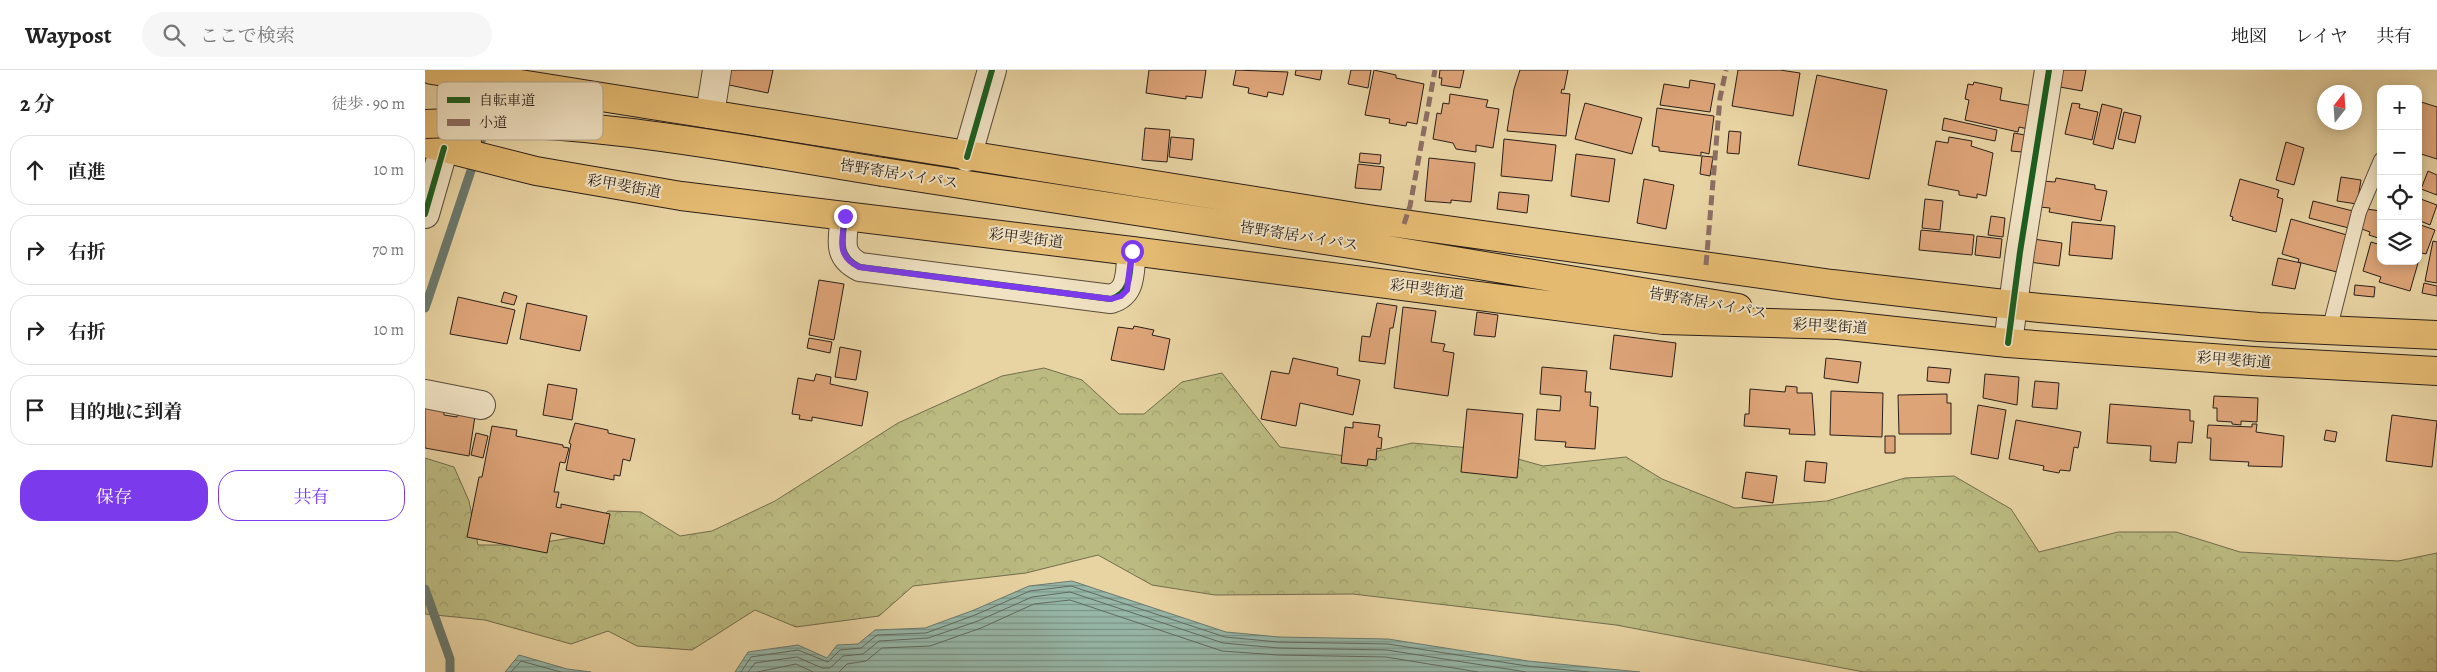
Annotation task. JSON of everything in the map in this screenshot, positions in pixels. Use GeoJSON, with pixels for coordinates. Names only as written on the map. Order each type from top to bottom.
{"type":"FeatureCollection","features":[{"type":"Feature","properties":{"kind":"highway"},"geometry":{"type":"LineString","coordinates":[[432,70],[498,82]]}},
{"type":"Feature","properties":{"kind":"highway"},"geometry":{"type":"LineString","coordinates":[[464,82],[465,77]]}},
{"type":"Feature","properties":{"kind":"highway"},"geometry":{"type":"LineString","coordinates":[[603,98],[1368,219],[1832,284],[2013,305],[2329,331],[2437,335]]}},
{"type":"Feature","properties":{"kind":"highway","name":"皆野寄居バイパス"},"geometry":{"type":"LineString","coordinates":[[603,130],[642,134],[1370,247],[1839,325]]}},
{"type":"Feature","properties":{"kind":"highway"},"geometry":{"type":"LineString","coordinates":[[465,140],[482,158]]}},
{"type":"Feature","properties":{"kind":"highway","name":"彩甲斐街道"},"geometry":{"type":"LineString","coordinates":[[435,146],[536,171],[681,196],[1132,251],[1663,320],[1839,325],[2008,343],[2253,362],[2437,371]]}},
{"type":"Feature","properties":{"kind":"highway","name":"皆野寄居バイパス"},"geometry":{"type":"LineString","coordinates":[[1370,247],[1832,284]]}},
{"type":"Feature","properties":{"kind":"street"},"geometry":{"type":"LineString","coordinates":[[710,114],[717,70]]}},
{"type":"Feature","properties":{"kind":"street"},"geometry":{"type":"LineString","coordinates":[[967,157],[992,70]]}},
{"type":"Feature","properties":{"kind":"street"},"geometry":{"type":"LineString","coordinates":[[2008,343],[2049,70]]}},
{"type":"Feature","properties":{"kind":"street"},"geometry":{"type":"LineString","coordinates":[[425,214],[435,146]]}},
{"type":"Feature","properties":{"kind":"street"},"geometry":{"type":"LineString","coordinates":[[845,216],[842,251],[849,261],[859,267],[1111,299],[1121,296],[1127,290],[1132,251]]}},
{"type":"Feature","properties":{"kind":"street"},"geometry":{"type":"LineString","coordinates":[[425,394],[481,404]]}},
{"type":"Feature","properties":{"kind":"lane"},"geometry":{"type":"LineString","coordinates":[[2329,331],[2359,212],[2377,169]]}},
{"type":"Feature","properties":{"kind":"green space"},"geometry":{"type":"Polygon","coordinates":[[[1044,368],[1082,380],[1119,414],[1144,414],[1182,382],[1222,373],[1280,447],[1353,457],[1412,443],[1482,449],[1543,466],[1626,457],[1662,479],[1735,508],[1827,501],[1905,478],[1954,476],[2011,509],[2039,552],[2118,532],[2176,532],[2240,552],[2398,561],[2437,553],[2437,672],[1864,672],[1616,625],[1353,594],[1215,595],[1152,585],[1098,555],[1026,573],[913,586],[879,616],[796,627],[755,610],[692,650],[637,646],[608,631],[571,644],[485,620],[425,614],[425,458],[454,467],[469,501],[478,545],[527,545],[583,536],[608,511],[641,512],[680,536],[712,531],[775,501],[898,423],[1002,376],[1044,368]]]}},
{"type":"Feature","properties":{"kind":"water"},"geometry":{"type":"Polygon","coordinates":[[[1072,581],[1226,632],[1279,637],[1388,639],[1528,661],[1640,672],[735,672],[748,652],[798,645],[827,658],[837,645],[858,644],[875,630],[925,628],[974,610],[1029,586],[1072,581]]]}},
{"type":"Feature","properties":{"kind":"water"},"geometry":{"type":"Polygon","coordinates":[[[519,655],[567,669],[591,672],[505,672],[519,655]]]}},
{"type":"Feature","properties":{"kind":"building"},"geometry":{"type":"Polygon","coordinates":[[[729,70],[773,70],[768,93],[729,85],[727,81],[729,70]]]}},
{"type":"Feature","properties":{"kind":"building"},"geometry":{"type":"Polygon","coordinates":[[[1149,70],[1206,70],[1202,98],[1186,96],[1186,99],[1146,93],[1149,70]]]}},
{"type":"Feature","properties":{"kind":"building"},"geometry":{"type":"Polygon","coordinates":[[[1236,70],[1288,72],[1283,95],[1268,92],[1267,97],[1248,93],[1249,88],[1233,85],[1236,70]]]}},
{"type":"Feature","properties":{"kind":"building"},"geometry":{"type":"Polygon","coordinates":[[[1296,70],[1322,70],[1320,80],[1295,75],[1296,70]]]}},
{"type":"Feature","properties":{"kind":"building"},"geometry":{"type":"Polygon","coordinates":[[[1351,70],[1371,70],[1368,88],[1348,84],[1351,70]]]}},
{"type":"Feature","properties":{"kind":"building"},"geometry":{"type":"Polygon","coordinates":[[[1374,70],[1396,75],[1396,78],[1424,84],[1417,124],[1407,122],[1406,126],[1389,123],[1390,119],[1365,115],[1374,70]]]}},
{"type":"Feature","properties":{"kind":"building"},"geometry":{"type":"Polygon","coordinates":[[[1440,70],[1464,70],[1460,88],[1441,85],[1442,78],[1439,78],[1440,70]]]}},
{"type":"Feature","properties":{"kind":"building"},"geometry":{"type":"Polygon","coordinates":[[[1520,70],[1568,70],[1564,90],[1562,89],[1561,93],[1570,94],[1566,136],[1507,131],[1514,89],[1520,70]]]}},
{"type":"Feature","properties":{"kind":"building"},"geometry":{"type":"Polygon","coordinates":[[[1738,70],[1780,70],[1800,73],[1793,116],[1732,106],[1738,70]]]}},
{"type":"Feature","properties":{"kind":"building"},"geometry":{"type":"Polygon","coordinates":[[[2062,70],[2086,70],[2082,91],[2060,87],[2062,70]]]}},
{"type":"Feature","properties":{"kind":"building"},"geometry":{"type":"Polygon","coordinates":[[[1817,75],[1887,90],[1869,179],[1798,165],[1817,75]]]}},
{"type":"Feature","properties":{"kind":"building"},"geometry":{"type":"Polygon","coordinates":[[[1690,80],[1715,84],[1710,112],[1660,105],[1664,84],[1689,88],[1690,80]]]}},
{"type":"Feature","properties":{"kind":"building"},"geometry":{"type":"Polygon","coordinates":[[[1974,82],[2002,88],[2000,100],[2033,106],[2028,129],[2019,127],[2018,132],[1965,120],[1969,100],[1965,99],[1968,84],[1973,85],[1974,82]]]}},
{"type":"Feature","properties":{"kind":"building"},"geometry":{"type":"Polygon","coordinates":[[[1450,94],[1488,100],[1486,107],[1499,109],[1493,148],[1476,145],[1476,152],[1456,149],[1453,143],[1433,139],[1437,113],[1441,114],[1443,103],[1449,104],[1450,94]]]}},
{"type":"Feature","properties":{"kind":"building"},"geometry":{"type":"Polygon","coordinates":[[[2422,102],[2437,107],[2437,159],[2422,154],[2422,102]]]}},
{"type":"Feature","properties":{"kind":"building"},"geometry":{"type":"Polygon","coordinates":[[[1585,103],[1642,118],[1632,154],[1575,139],[1585,103]]]}},
{"type":"Feature","properties":{"kind":"building"},"geometry":{"type":"Polygon","coordinates":[[[2072,103],[2080,104],[2079,108],[2098,112],[2092,140],[2065,134],[2072,103]]]}},
{"type":"Feature","properties":{"kind":"building"},"geometry":{"type":"Polygon","coordinates":[[[2102,104],[2122,109],[2113,149],[2093,144],[2102,104]]]}},
{"type":"Feature","properties":{"kind":"building"},"geometry":{"type":"Polygon","coordinates":[[[1657,108],[1714,116],[1709,154],[1701,152],[1701,156],[1659,151],[1659,147],[1652,146],[1657,108]]]}},
{"type":"Feature","properties":{"kind":"building"},"geometry":{"type":"Polygon","coordinates":[[[2124,112],[2141,116],[2135,143],[2118,139],[2124,112]]]}},
{"type":"Feature","properties":{"kind":"building"},"geometry":{"type":"Polygon","coordinates":[[[1944,118],[1997,130],[1995,141],[1942,130],[1944,118]]]}},
{"type":"Feature","properties":{"kind":"building"},"geometry":{"type":"Polygon","coordinates":[[[1145,128],[1170,130],[1167,162],[1142,160],[1145,128]]]}},
{"type":"Feature","properties":{"kind":"building"},"geometry":{"type":"Polygon","coordinates":[[[1729,131],[1741,132],[1739,154],[1727,153],[1729,131]]]}},
{"type":"Feature","properties":{"kind":"building"},"geometry":{"type":"Polygon","coordinates":[[[2014,133],[2025,135],[2022,152],[2011,151],[2014,133]]]}},
{"type":"Feature","properties":{"kind":"building"},"geometry":{"type":"Polygon","coordinates":[[[1171,137],[1194,139],[1192,160],[1169,157],[1171,137]]]}},
{"type":"Feature","properties":{"kind":"building"},"geometry":{"type":"Polygon","coordinates":[[[1949,137],[1972,141],[1971,146],[1993,153],[1986,196],[1977,194],[1977,198],[1959,195],[1959,191],[1928,185],[1936,141],[1948,143],[1949,137]]]}},
{"type":"Feature","properties":{"kind":"building"},"geometry":{"type":"Polygon","coordinates":[[[1504,139],[1556,145],[1552,181],[1501,176],[1504,139]]]}},
{"type":"Feature","properties":{"kind":"building"},"geometry":{"type":"Polygon","coordinates":[[[2286,142],[2304,148],[2294,185],[2276,180],[2286,142]]]}},
{"type":"Feature","properties":{"kind":"building"},"geometry":{"type":"Polygon","coordinates":[[[1360,153],[1381,155],[1380,164],[1359,162],[1360,153]]]}},
{"type":"Feature","properties":{"kind":"building"},"geometry":{"type":"Polygon","coordinates":[[[1576,154],[1615,159],[1609,202],[1571,196],[1576,154]]]}},
{"type":"Feature","properties":{"kind":"building"},"geometry":{"type":"Polygon","coordinates":[[[1702,156],[1713,157],[1710,176],[1700,174],[1702,156]]]}},
{"type":"Feature","properties":{"kind":"building"},"geometry":{"type":"Polygon","coordinates":[[[1429,158],[1475,163],[1471,202],[1451,200],[1451,203],[1425,201],[1429,158]]]}},
{"type":"Feature","properties":{"kind":"building"},"geometry":{"type":"Polygon","coordinates":[[[1358,164],[1384,167],[1381,190],[1355,188],[1358,164]]]}},
{"type":"Feature","properties":{"kind":"building"},"geometry":{"type":"Polygon","coordinates":[[[2428,171],[2437,175],[2437,195],[2422,189],[2428,171]]]}},
{"type":"Feature","properties":{"kind":"building"},"geometry":{"type":"Polygon","coordinates":[[[2341,177],[2361,180],[2357,204],[2337,201],[2341,177]]]}},
{"type":"Feature","properties":{"kind":"building"},"geometry":{"type":"Polygon","coordinates":[[[2056,178],[2095,185],[2095,189],[2107,191],[2101,221],[2049,212],[2050,208],[2040,207],[2043,181],[2055,182],[2056,178]]]}},
{"type":"Feature","properties":{"kind":"building"},"geometry":{"type":"Polygon","coordinates":[[[1644,179],[1674,185],[1666,229],[1637,223],[1644,179]]]}},
{"type":"Feature","properties":{"kind":"building"},"geometry":{"type":"Polygon","coordinates":[[[2240,179],[2279,190],[2277,197],[2283,199],[2276,232],[2232,220],[2233,217],[2230,216],[2240,179]]]}},
{"type":"Feature","properties":{"kind":"building"},"geometry":{"type":"Polygon","coordinates":[[[1499,192],[1529,195],[1527,213],[1497,209],[1499,192]]]}},
{"type":"Feature","properties":{"kind":"building"},"geometry":{"type":"Polygon","coordinates":[[[1925,199],[1943,201],[1940,230],[1922,228],[1925,199]]]}},
{"type":"Feature","properties":{"kind":"building"},"geometry":{"type":"Polygon","coordinates":[[[2422,199],[2437,205],[2430,225],[2422,222],[2422,199]]]}},
{"type":"Feature","properties":{"kind":"building"},"geometry":{"type":"Polygon","coordinates":[[[2313,201],[2353,211],[2349,228],[2309,218],[2313,201]]]}},
{"type":"Feature","properties":{"kind":"building"},"geometry":{"type":"Polygon","coordinates":[[[2366,209],[2377,210],[2377,238],[2369,235],[2370,232],[2359,228],[2366,209]]]}},
{"type":"Feature","properties":{"kind":"building"},"geometry":{"type":"Polygon","coordinates":[[[1991,216],[2005,218],[2003,237],[1988,235],[1991,216]]]}},
{"type":"Feature","properties":{"kind":"building"},"geometry":{"type":"Polygon","coordinates":[[[2291,219],[2347,235],[2337,272],[2298,262],[2299,259],[2282,254],[2291,219]]]}},
{"type":"Feature","properties":{"kind":"building"},"geometry":{"type":"Polygon","coordinates":[[[2072,222],[2115,226],[2112,259],[2069,255],[2072,222]]]}},
{"type":"Feature","properties":{"kind":"building"},"geometry":{"type":"Polygon","coordinates":[[[2422,225],[2435,230],[2426,254],[2422,253],[2422,225]]]}},
{"type":"Feature","properties":{"kind":"building"},"geometry":{"type":"Polygon","coordinates":[[[1921,230],[1974,235],[1972,255],[1919,250],[1921,230]]]}},
{"type":"Feature","properties":{"kind":"building"},"geometry":{"type":"Polygon","coordinates":[[[1977,236],[2002,239],[2000,258],[1975,255],[1977,236]]]}},
{"type":"Feature","properties":{"kind":"building"},"geometry":{"type":"Polygon","coordinates":[[[2033,239],[2062,243],[2059,266],[2029,262],[2033,239]]]}},
{"type":"Feature","properties":{"kind":"building"},"geometry":{"type":"Polygon","coordinates":[[[2433,241],[2437,242],[2437,283],[2425,281],[2433,241]]]}},
{"type":"Feature","properties":{"kind":"building"},"geometry":{"type":"Polygon","coordinates":[[[2371,242],[2377,244],[2377,265],[2417,265],[2410,291],[2379,282],[2381,277],[2363,271],[2371,242]]]}},
{"type":"Feature","properties":{"kind":"building"},"geometry":{"type":"Polygon","coordinates":[[[2278,258],[2301,263],[2295,289],[2272,285],[2278,258]]]}},
{"type":"Feature","properties":{"kind":"building"},"geometry":{"type":"Polygon","coordinates":[[[819,280],[844,284],[834,340],[809,335],[819,280]]]}},
{"type":"Feature","properties":{"kind":"building"},"geometry":{"type":"Polygon","coordinates":[[[2424,283],[2437,286],[2437,296],[2422,293],[2424,283]]]}},
{"type":"Feature","properties":{"kind":"building"},"geometry":{"type":"Polygon","coordinates":[[[2355,285],[2375,287],[2374,297],[2354,295],[2355,285]]]}},
{"type":"Feature","properties":{"kind":"building"},"geometry":{"type":"Polygon","coordinates":[[[504,292],[517,296],[514,305],[501,302],[504,292]]]}},
{"type":"Feature","properties":{"kind":"building"},"geometry":{"type":"Polygon","coordinates":[[[458,297],[515,310],[507,344],[450,334],[458,297]]]}},
{"type":"Feature","properties":{"kind":"building"},"geometry":{"type":"Polygon","coordinates":[[[527,303],[587,316],[580,351],[520,339],[527,303]]]}},
{"type":"Feature","properties":{"kind":"building"},"geometry":{"type":"Polygon","coordinates":[[[1377,303],[1397,306],[1393,328],[1390,328],[1385,364],[1359,361],[1362,336],[1370,337],[1377,303]]]}},
{"type":"Feature","properties":{"kind":"building"},"geometry":{"type":"Polygon","coordinates":[[[1403,307],[1436,311],[1431,342],[1445,344],[1443,351],[1454,353],[1448,396],[1394,388],[1403,307]]]}},
{"type":"Feature","properties":{"kind":"building"},"geometry":{"type":"Polygon","coordinates":[[[1477,312],[1498,315],[1495,337],[1474,335],[1477,312]]]}},
{"type":"Feature","properties":{"kind":"building"},"geometry":{"type":"Polygon","coordinates":[[[1134,326],[1154,330],[1152,335],[1170,339],[1164,370],[1111,360],[1118,327],[1133,329],[1134,326]]]}},
{"type":"Feature","properties":{"kind":"building"},"geometry":{"type":"Polygon","coordinates":[[[1614,335],[1676,343],[1672,377],[1610,369],[1614,335]]]}},
{"type":"Feature","properties":{"kind":"building"},"geometry":{"type":"Polygon","coordinates":[[[809,338],[832,342],[830,353],[807,348],[809,338]]]}},
{"type":"Feature","properties":{"kind":"building"},"geometry":{"type":"Polygon","coordinates":[[[840,347],[861,351],[856,380],[835,377],[840,347]]]}},
{"type":"Feature","properties":{"kind":"building"},"geometry":{"type":"Polygon","coordinates":[[[1293,358],[1338,368],[1337,375],[1360,380],[1353,415],[1300,403],[1296,426],[1261,419],[1271,371],[1289,374],[1293,358]]]}},
{"type":"Feature","properties":{"kind":"building"},"geometry":{"type":"Polygon","coordinates":[[[1826,358],[1861,362],[1858,383],[1824,378],[1826,358]]]}},
{"type":"Feature","properties":{"kind":"building"},"geometry":{"type":"Polygon","coordinates":[[[1542,367],[1587,371],[1585,392],[1591,392],[1590,406],[1598,407],[1595,449],[1565,447],[1566,442],[1535,440],[1537,409],[1560,411],[1561,396],[1540,394],[1542,367]]]}},
{"type":"Feature","properties":{"kind":"building"},"geometry":{"type":"Polygon","coordinates":[[[1928,367],[1951,369],[1949,383],[1927,381],[1928,367]]]}},
{"type":"Feature","properties":{"kind":"building"},"geometry":{"type":"Polygon","coordinates":[[[816,374],[831,377],[830,384],[868,392],[862,426],[812,417],[812,421],[799,419],[800,415],[792,414],[798,378],[814,381],[816,374]]]}},
{"type":"Feature","properties":{"kind":"building"},"geometry":{"type":"Polygon","coordinates":[[[1985,374],[2019,377],[2017,405],[1983,398],[1985,374]]]}},
{"type":"Feature","properties":{"kind":"building"},"geometry":{"type":"Polygon","coordinates":[[[2035,381],[2059,383],[2057,409],[2032,407],[2035,381]]]}},
{"type":"Feature","properties":{"kind":"building"},"geometry":{"type":"Polygon","coordinates":[[[548,384],[577,389],[572,420],[543,415],[548,384]]]}},
{"type":"Feature","properties":{"kind":"building"},"geometry":{"type":"Polygon","coordinates":[[[1786,386],[1797,387],[1797,393],[1812,393],[1815,435],[1789,434],[1790,429],[1744,426],[1745,414],[1749,414],[1750,389],[1785,392],[1786,386]]]}},
{"type":"Feature","properties":{"kind":"building"},"geometry":{"type":"Polygon","coordinates":[[[1831,391],[1883,393],[1882,437],[1830,435],[1831,391]]]}},
{"type":"Feature","properties":{"kind":"building"},"geometry":{"type":"Polygon","coordinates":[[[1947,394],[1947,403],[1951,403],[1951,434],[1899,434],[1898,395],[1947,394]]]}},
{"type":"Feature","properties":{"kind":"building"},"geometry":{"type":"Polygon","coordinates":[[[2214,396],[2258,398],[2257,422],[2241,421],[2241,425],[2217,421],[2217,408],[2213,408],[2214,396]]]}},
{"type":"Feature","properties":{"kind":"building"},"geometry":{"type":"Polygon","coordinates":[[[2110,404],[2190,410],[2190,421],[2194,421],[2192,443],[2178,442],[2176,463],[2150,461],[2151,446],[2107,443],[2110,404]]]}},
{"type":"Feature","properties":{"kind":"building"},"geometry":{"type":"Polygon","coordinates":[[[1978,405],[2006,410],[1998,459],[1971,454],[1978,405]]]}},
{"type":"Feature","properties":{"kind":"building"},"geometry":{"type":"Polygon","coordinates":[[[425,407],[444,410],[444,415],[457,417],[458,413],[475,416],[469,456],[425,448],[425,407]]]}},
{"type":"Feature","properties":{"kind":"building"},"geometry":{"type":"Polygon","coordinates":[[[1467,409],[1523,414],[1517,478],[1461,472],[1467,409]]]}},
{"type":"Feature","properties":{"kind":"building"},"geometry":{"type":"Polygon","coordinates":[[[2392,415],[2437,421],[2432,467],[2386,461],[2392,415]]]}},
{"type":"Feature","properties":{"kind":"building"},"geometry":{"type":"Polygon","coordinates":[[[2016,420],[2081,432],[2078,448],[2074,447],[2070,471],[2060,470],[2059,473],[2043,470],[2044,466],[2009,459],[2016,420]]]}},
{"type":"Feature","properties":{"kind":"building"},"geometry":{"type":"Polygon","coordinates":[[[1353,422],[1380,425],[1378,437],[1382,438],[1381,449],[1377,448],[1376,460],[1368,459],[1367,466],[1341,463],[1345,427],[1353,428],[1353,422]]]}},
{"type":"Feature","properties":{"kind":"building"},"geometry":{"type":"Polygon","coordinates":[[[575,423],[608,430],[608,433],[635,439],[630,461],[623,459],[620,476],[614,475],[614,480],[566,470],[571,444],[569,443],[575,423]]]}},
{"type":"Feature","properties":{"kind":"building"},"geometry":{"type":"Polygon","coordinates":[[[2252,424],[2257,424],[2256,432],[2284,436],[2282,467],[2248,466],[2249,462],[2210,460],[2211,438],[2207,438],[2208,425],[2252,427],[2252,424]]]}},
{"type":"Feature","properties":{"kind":"building"},"geometry":{"type":"Polygon","coordinates":[[[492,426],[517,430],[516,436],[563,445],[563,447],[569,448],[565,463],[560,462],[554,492],[559,492],[556,507],[561,508],[561,504],[610,514],[604,544],[551,533],[547,553],[467,537],[492,426]]]}},
{"type":"Feature","properties":{"kind":"building"},"geometry":{"type":"Polygon","coordinates":[[[2326,430],[2337,432],[2335,442],[2324,440],[2326,430]]]}},
{"type":"Feature","properties":{"kind":"building"},"geometry":{"type":"Polygon","coordinates":[[[476,433],[488,436],[483,458],[471,455],[476,433]]]}},
{"type":"Feature","properties":{"kind":"building"},"geometry":{"type":"Polygon","coordinates":[[[1885,436],[1895,436],[1895,453],[1885,453],[1885,436]]]}},
{"type":"Feature","properties":{"kind":"building"},"geometry":{"type":"Polygon","coordinates":[[[1806,461],[1827,463],[1825,483],[1804,481],[1806,461]]]}},
{"type":"Feature","properties":{"kind":"building"},"geometry":{"type":"Polygon","coordinates":[[[1746,472],[1777,476],[1773,503],[1742,498],[1746,472]]]}},
{"type":"Feature","properties":{"kind":"waterway"},"geometry":{"type":"LineString","coordinates":[[425,308],[481,140]]}},
{"type":"Feature","properties":{"kind":"waterway"},"geometry":{"type":"LineString","coordinates":[[425,589],[450,659],[450,672]]}},
{"type":"Feature","properties":{"kind":"marked path"},"geometry":{"type":"LineString","coordinates":[[1404,224],[1410,206],[1435,70]]}},
{"type":"Feature","properties":{"kind":"marked path"},"geometry":{"type":"LineString","coordinates":[[1706,265],[1720,98],[1726,70]]}},
{"type":"Feature","properties":{"kind":"cycle path"},"geometry":{"type":"LineString","coordinates":[[967,157],[992,70]]}},
{"type":"Feature","properties":{"kind":"cycle path"},"geometry":{"type":"LineString","coordinates":[[2008,343],[2020,252],[2049,70]]}},
{"type":"Feature","properties":{"kind":"cycle path"},"geometry":{"type":"LineString","coordinates":[[425,214],[444,148]]}},
{"type":"Feature","properties":{"kind":"cycle path"},"geometry":{"type":"LineString","coordinates":[[845,216],[844,252],[852,262],[860,267],[1111,299],[1118,296],[1127,286],[1132,251]]}},
{"type":"Feature","properties":{"kind":"route"},"geometry":{"type":"LineString","coordinates":[[845,216],[842,251],[849,261],[859,267],[1111,299],[1121,296],[1127,290],[1132,251]]}}]}
